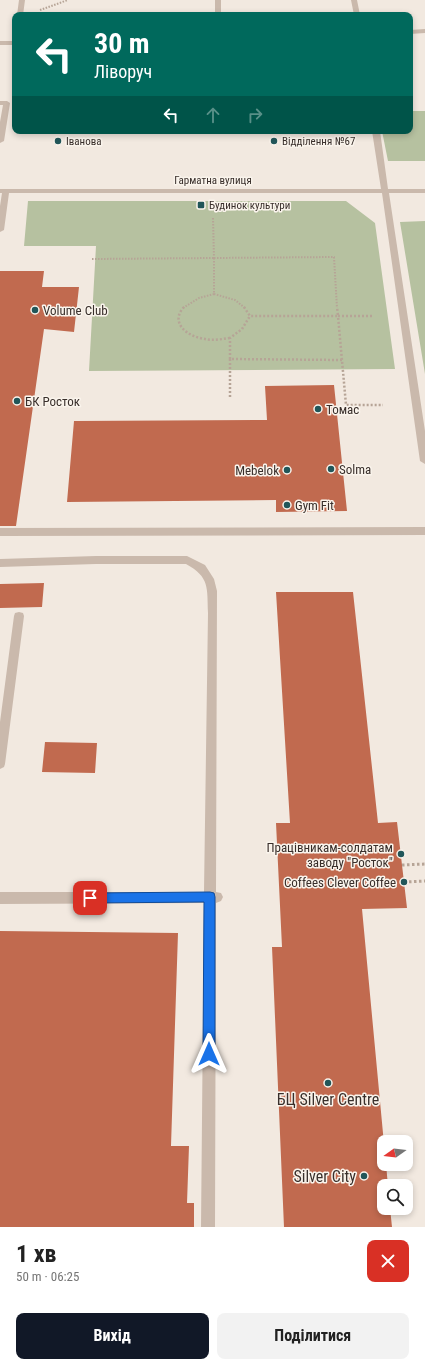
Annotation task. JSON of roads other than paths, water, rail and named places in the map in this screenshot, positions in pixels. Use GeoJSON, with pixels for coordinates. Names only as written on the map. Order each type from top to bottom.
{"type":"FeatureCollection","features":[{"type":"Feature","properties":{"kind":"street"},"geometry":{"type":"LineString","coordinates":[[20,12],[22,0]]}},
{"type":"Feature","properties":{"kind":"street"},"geometry":{"type":"LineString","coordinates":[[218,0],[218,12]]}},
{"type":"Feature","properties":{"kind":"street"},"geometry":{"type":"LineString","coordinates":[[354,0],[356,12]]}},
{"type":"Feature","properties":{"kind":"street"},"geometry":{"type":"LineString","coordinates":[[413,32],[425,31]]}},
{"type":"Feature","properties":{"kind":"street"},"geometry":{"type":"LineString","coordinates":[[0,43],[12,43]]}},
{"type":"Feature","properties":{"kind":"street"},"geometry":{"type":"LineString","coordinates":[[0,141],[3,103]]}},
{"type":"Feature","properties":{"kind":"street"},"geometry":{"type":"LineString","coordinates":[[376,134],[425,461]]}},
{"type":"Feature","properties":{"kind":"street"},"geometry":{"type":"LineString","coordinates":[[0,230],[3,191]]}},
{"type":"Feature","properties":{"kind":"street","name":"Гарматна вулиця"},"geometry":{"type":"LineString","coordinates":[[3,191],[425,191]]}},
{"type":"Feature","properties":{"kind":"street"},"geometry":{"type":"LineString","coordinates":[[0,532],[425,531]]}},
{"type":"Feature","properties":{"kind":"street"},"geometry":{"type":"LineString","coordinates":[[0,563],[96,560],[187,560],[202,568],[209,580],[212,591],[213,613],[213,897],[208,1227]]}},
{"type":"Feature","properties":{"kind":"street"},"geometry":{"type":"LineString","coordinates":[[0,764],[19,616]]}},
{"type":"Feature","properties":{"kind":"street"},"geometry":{"type":"LineString","coordinates":[[0,898],[213,897]]}},
{"type":"Feature","properties":{"kind":"place","name":"Іванова"},"geometry":{"type":"Point","coordinates":[58,141]}},
{"type":"Feature","properties":{"kind":"place","name":"Відділення №67"},"geometry":{"type":"Point","coordinates":[274,141]}},
{"type":"Feature","properties":{"kind":"place","name":"Будинок культури"},"geometry":{"type":"Point","coordinates":[201,205]}},
{"type":"Feature","properties":{"kind":"place","name":"Volume Club"},"geometry":{"type":"Point","coordinates":[35,310]}},
{"type":"Feature","properties":{"kind":"place","name":"БК Росток"},"geometry":{"type":"Point","coordinates":[17,401]}},
{"type":"Feature","properties":{"kind":"place","name":"Томас"},"geometry":{"type":"Point","coordinates":[318,409]}},
{"type":"Feature","properties":{"kind":"place","name":"Solma"},"geometry":{"type":"Point","coordinates":[331,469]}},
{"type":"Feature","properties":{"kind":"place","name":"Mebelok"},"geometry":{"type":"Point","coordinates":[287,470]}},
{"type":"Feature","properties":{"kind":"place","name":"Gym Fit"},"geometry":{"type":"Point","coordinates":[287,505]}},
{"type":"Feature","properties":{"kind":"place","name":"Працівникам-солдатам заводу \"Росток\""},"geometry":{"type":"Point","coordinates":[401,854]}},
{"type":"Feature","properties":{"kind":"place","name":"Coffees Clever Coffee"},"geometry":{"type":"Point","coordinates":[404,882]}},
{"type":"Feature","properties":{"kind":"place","name":"БЦ Silver Centre"},"geometry":{"type":"Point","coordinates":[328,1083]}},
{"type":"Feature","properties":{"kind":"place","name":"Silver City"},"geometry":{"type":"Point","coordinates":[364,1176]}}]}
